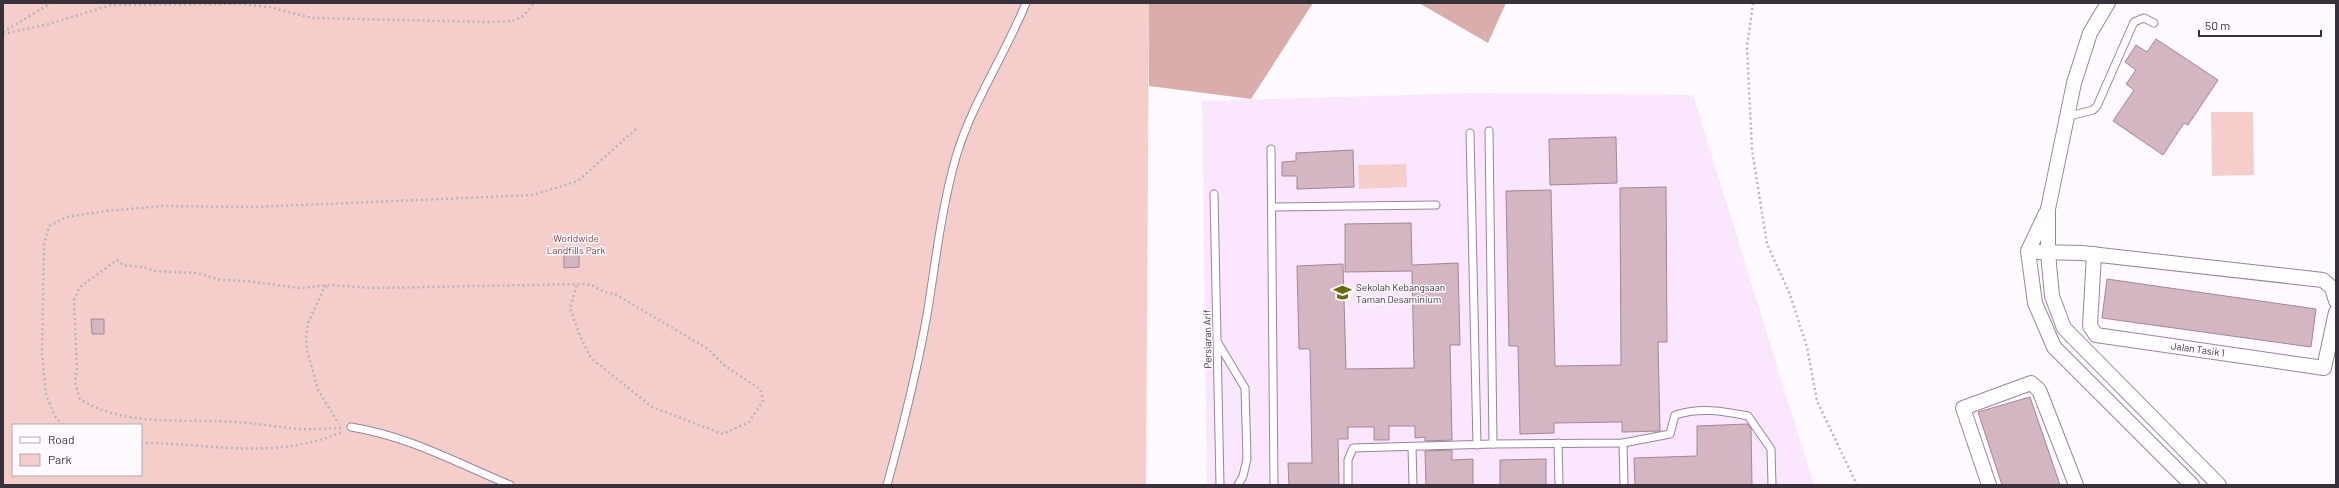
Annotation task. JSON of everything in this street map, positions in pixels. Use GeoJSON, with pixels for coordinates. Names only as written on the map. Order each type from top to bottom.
{"type":"FeatureCollection","features":[{"type":"Feature","properties":{"kind":"street"},"geometry":{"type":"LineString","coordinates":[[2108,3],[2090,33],[2074,83],[2048,208],[2048,253],[2052,296],[2064,328],[2219,485]]}},
{"type":"Feature","properties":{"kind":"street"},"geometry":{"type":"LineString","coordinates":[[2048,208],[2028,251],[2035,303],[2054,347],[2192,485]]}},
{"type":"Feature","properties":{"kind":"street"},"geometry":{"type":"LineString","coordinates":[[2028,251],[2094,254],[2323,280],[2332,288],[2336,300]]}},
{"type":"Feature","properties":{"kind":"street","name":"Jalan Tasik 1"},"geometry":{"type":"LineString","coordinates":[[2094,254],[2090,326],[2096,335],[2324,368],[2336,312]]}},
{"type":"Feature","properties":{"kind":"street"},"geometry":{"type":"LineString","coordinates":[[1989,485],[1963,408],[2031,383],[2039,390],[2076,485]]}},
{"type":"Feature","properties":{"kind":"lane"},"geometry":{"type":"LineString","coordinates":[[887,485],[906,415],[928,309],[938,243],[956,158],[969,120],[1026,3]]}},
{"type":"Feature","properties":{"kind":"lane"},"geometry":{"type":"LineString","coordinates":[[2066,117],[2093,110],[2097,106],[2134,22],[2144,18],[2154,23]]}},
{"type":"Feature","properties":{"kind":"lane"},"geometry":{"type":"LineString","coordinates":[[1489,131],[1493,444]]}},
{"type":"Feature","properties":{"kind":"lane"},"geometry":{"type":"LineString","coordinates":[[1470,133],[1477,445]]}},
{"type":"Feature","properties":{"kind":"lane"},"geometry":{"type":"LineString","coordinates":[[1271,149],[1273,207],[1274,485]]}},
{"type":"Feature","properties":{"kind":"lane","name":"Persiaran Arif"},"geometry":{"type":"LineString","coordinates":[[1214,194],[1220,485]]}},
{"type":"Feature","properties":{"kind":"lane"},"geometry":{"type":"LineString","coordinates":[[1273,207],[1436,205]]}},
{"type":"Feature","properties":{"kind":"lane"},"geometry":{"type":"LineString","coordinates":[[1217,342],[1245,388],[1247,460],[1243,476],[1238,485]]}},
{"type":"Feature","properties":{"kind":"lane"},"geometry":{"type":"LineString","coordinates":[[1348,485],[1348,460],[1353,448],[1493,444],[1623,443],[1670,434],[1675,415],[1686,411],[1716,410],[1748,416],[1771,449],[1772,485]]}},
{"type":"Feature","properties":{"kind":"lane"},"geometry":{"type":"LineString","coordinates":[[351,427],[381,432],[426,447],[510,485]]}},
{"type":"Feature","properties":{"kind":"lane"},"geometry":{"type":"LineString","coordinates":[[1558,443],[1559,485]]}},
{"type":"Feature","properties":{"kind":"lane"},"geometry":{"type":"LineString","coordinates":[[1623,443],[1624,485]]}},
{"type":"Feature","properties":{"kind":"lane"},"geometry":{"type":"LineString","coordinates":[[1412,447],[1413,485]]}},
{"type":"Feature","properties":{"kind":"path"},"geometry":{"type":"LineString","coordinates":[[3,33],[51,3]]}},
{"type":"Feature","properties":{"kind":"path"},"geometry":{"type":"LineString","coordinates":[[3,33],[49,24],[110,5],[240,4],[269,7],[312,18],[486,22],[519,19],[524,17],[534,3]]}},
{"type":"Feature","properties":{"kind":"path"},"geometry":{"type":"LineString","coordinates":[[1753,3],[1747,47],[1752,150],[1767,244],[1789,292],[1807,347],[1817,401],[1857,485]]}},
{"type":"Feature","properties":{"kind":"path"},"geometry":{"type":"LineString","coordinates":[[62,424],[56,418],[46,395],[42,354],[42,293],[44,245],[49,226],[66,217],[106,211],[162,206],[254,207],[533,195],[578,181],[637,128]]}},
{"type":"Feature","properties":{"kind":"path"},"geometry":{"type":"LineString","coordinates":[[351,427],[300,429],[234,422],[173,422],[120,415],[99,410],[80,399],[75,382],[77,370],[74,300],[80,286],[117,260],[123,265],[143,267],[155,271],[197,273],[221,280],[248,281],[299,288],[329,285],[374,288],[577,284],[592,285],[604,292],[615,294],[708,349],[725,366],[760,389],[763,401],[749,422],[723,434],[701,428],[652,407],[615,379],[591,358],[580,336],[570,308],[577,284]]}},
{"type":"Feature","properties":{"kind":"path"},"geometry":{"type":"LineString","coordinates":[[329,285],[324,288],[308,323],[306,335],[308,350],[318,390],[338,419],[341,428]]}},
{"type":"Feature","properties":{"kind":"path"},"geometry":{"type":"LineString","coordinates":[[142,443],[174,443],[251,450],[293,447],[326,438],[351,427]]}},
{"type":"Feature","properties":{"kind":"shaded area"},"geometry":{"type":"Polygon","coordinates":[[[1149,3],[1313,3],[1251,99],[1149,86],[1149,3]]]}},
{"type":"Feature","properties":{"kind":"shaded area"},"geometry":{"type":"Polygon","coordinates":[[[1419,3],[1506,3],[1488,43],[1419,3]]]}},
{"type":"Feature","properties":{"kind":"shaded area"},"geometry":{"type":"Polygon","coordinates":[[[1474,93],[1693,95],[1814,485],[1207,485],[1202,101],[1474,93]]]}},
{"type":"Feature","properties":{"kind":"green space","name":"Worldwide Landfills Park"},"geometry":{"type":"Polygon","coordinates":[[[3,3],[1149,3],[1146,485],[3,485],[3,3]]]}},
{"type":"Feature","properties":{"kind":"green space"},"geometry":{"type":"Polygon","coordinates":[[[2211,112],[2253,112],[2254,175],[2212,176],[2211,112]]]}},
{"type":"Feature","properties":{"kind":"green space"},"geometry":{"type":"Polygon","coordinates":[[[1406,164],[1407,187],[1359,189],[1358,165],[1406,164]]]}},
{"type":"Feature","properties":{"kind":"building"},"geometry":{"type":"Polygon","coordinates":[[[2156,39],[2218,80],[2188,125],[2184,123],[2163,155],[2113,121],[2134,90],[2126,84],[2136,70],[2125,62],[2136,45],[2147,52],[2156,39]]]}},
{"type":"Feature","properties":{"kind":"building"},"geometry":{"type":"Polygon","coordinates":[[[1616,137],[1617,183],[1550,185],[1549,139],[1616,137]]]}},
{"type":"Feature","properties":{"kind":"building"},"geometry":{"type":"Polygon","coordinates":[[[1353,150],[1354,187],[1297,189],[1297,176],[1282,176],[1282,162],[1296,161],[1296,153],[1353,150]]]}},
{"type":"Feature","properties":{"kind":"building"},"geometry":{"type":"Polygon","coordinates":[[[1666,187],[1667,342],[1658,342],[1660,431],[1622,432],[1622,422],[1554,423],[1554,433],[1520,434],[1518,346],[1509,346],[1506,191],[1551,190],[1555,366],[1621,365],[1620,188],[1666,187]]]}},
{"type":"Feature","properties":{"kind":"building"},"geometry":{"type":"Polygon","coordinates":[[[1411,223],[1412,265],[1458,263],[1460,345],[1450,345],[1452,440],[1425,441],[1425,437],[1415,438],[1415,426],[1389,426],[1389,440],[1374,440],[1374,427],[1348,427],[1348,439],[1338,439],[1339,485],[1289,485],[1288,463],[1312,463],[1310,349],[1299,349],[1297,266],[1343,264],[1346,369],[1414,368],[1412,271],[1345,272],[1345,224],[1411,223]]]}},
{"type":"Feature","properties":{"kind":"building"},"geometry":{"type":"Polygon","coordinates":[[[564,251],[579,251],[579,267],[564,268],[564,251]]]}},
{"type":"Feature","properties":{"kind":"building"},"geometry":{"type":"Polygon","coordinates":[[[2107,279],[2316,309],[2311,347],[2102,318],[2107,279]]]}},
{"type":"Feature","properties":{"kind":"building"},"geometry":{"type":"Polygon","coordinates":[[[91,319],[104,319],[104,334],[92,334],[91,319]]]}},
{"type":"Feature","properties":{"kind":"building"},"geometry":{"type":"Polygon","coordinates":[[[2030,397],[2060,485],[2002,485],[1978,412],[2030,397]]]}},
{"type":"Feature","properties":{"kind":"building"},"geometry":{"type":"Polygon","coordinates":[[[1748,424],[1751,429],[1752,485],[1635,485],[1634,458],[1697,456],[1697,426],[1748,424]]]}},
{"type":"Feature","properties":{"kind":"building"},"geometry":{"type":"Polygon","coordinates":[[[1452,450],[1452,460],[1473,459],[1473,485],[1426,485],[1425,451],[1452,450]]]}},
{"type":"Feature","properties":{"kind":"building"},"geometry":{"type":"Polygon","coordinates":[[[1546,459],[1546,485],[1500,485],[1500,460],[1546,459]]]}},
{"type":"Feature","properties":{"kind":"place","name":"Sekolah Kebangsaan Taman Desaminium"},"geometry":{"type":"Point","coordinates":[1343,293]}}]}
